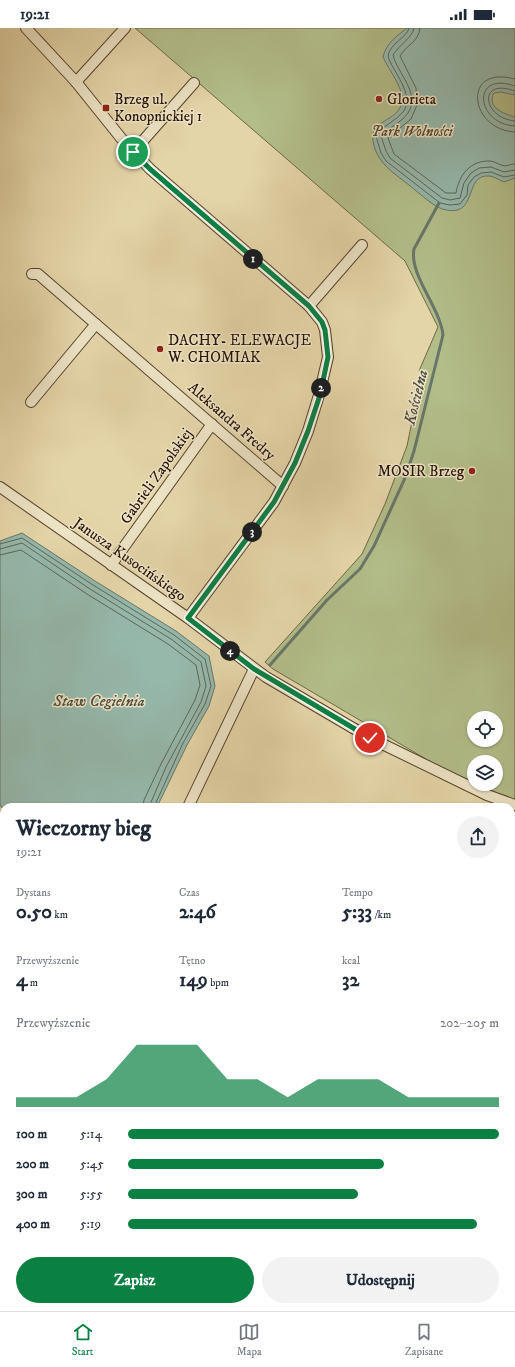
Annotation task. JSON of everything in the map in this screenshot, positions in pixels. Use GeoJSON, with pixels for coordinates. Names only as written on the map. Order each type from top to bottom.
{"type":"FeatureCollection","features":[{"type":"Feature","properties":{"kind":"street"},"geometry":{"type":"LineString","coordinates":[[26,28],[41,42],[76,82],[133,152],[150,169],[309,306],[322,322],[325,330],[328,357],[320,395],[295,463],[274,502],[188,618]]}},
{"type":"Feature","properties":{"kind":"street"},"geometry":{"type":"LineString","coordinates":[[76,82],[125,28]]}},
{"type":"Feature","properties":{"kind":"street"},"geometry":{"type":"LineString","coordinates":[[133,152],[194,83]]}},
{"type":"Feature","properties":{"kind":"street"},"geometry":{"type":"LineString","coordinates":[[309,306],[362,245]]}},
{"type":"Feature","properties":{"kind":"street","name":"Aleksandra Fredry"},"geometry":{"type":"LineString","coordinates":[[32,274],[38,274],[283,486]]}},
{"type":"Feature","properties":{"kind":"street"},"geometry":{"type":"LineString","coordinates":[[31,402],[96,324]]}},
{"type":"Feature","properties":{"kind":"street","name":"Gabrieli Zapolskiej"},"geometry":{"type":"LineString","coordinates":[[111,565],[212,424]]}},
{"type":"Feature","properties":{"kind":"street","name":"Janusza Kusocińskiego"},"geometry":{"type":"LineString","coordinates":[[0,487],[188,618],[254,669],[370,738],[487,795],[509,803]]}},
{"type":"Feature","properties":{"kind":"street"},"geometry":{"type":"LineString","coordinates":[[190,803],[254,669]]}},
{"type":"Feature","properties":{"kind":"green space","name":"Park Wolności"},"geometry":{"type":"Polygon","coordinates":[[[135,28],[515,28],[515,803],[509,803],[480,791],[503,791],[503,755],[467,755],[467,783],[273,669],[265,662],[362,554],[385,504],[407,446],[422,372],[419,371],[438,327],[405,261],[135,28]]]}},
{"type":"Feature","properties":{"kind":"water"},"geometry":{"type":"Polygon","coordinates":[[[407,28],[515,28],[515,95],[501,92],[494,93],[492,102],[501,112],[515,117],[515,178],[504,182],[490,176],[481,177],[476,181],[467,203],[462,208],[454,211],[442,209],[428,201],[382,162],[374,146],[373,137],[375,130],[379,125],[396,113],[400,108],[402,101],[402,95],[398,84],[383,57],[384,52],[389,44],[407,28]]]}},
{"type":"Feature","properties":{"kind":"water","name":"Staw Cegielnia"},"geometry":{"type":"Polygon","coordinates":[[[22,533],[95,581],[176,631],[209,656],[215,686],[209,706],[187,745],[159,803],[0,803],[0,541],[22,533]]]}},
{"type":"Feature","properties":{"kind":"waterway","name":"Kościelna"},"geometry":{"type":"LineString","coordinates":[[270,665],[327,600],[360,569],[374,546],[405,478],[414,451],[443,335],[441,324],[420,280],[414,259],[414,249],[439,203]]}},
{"type":"Feature","properties":{"kind":"place","name":"Glorieta"},"geometry":{"type":"Point","coordinates":[379,99]}},
{"type":"Feature","properties":{"kind":"place","name":"Brzeg ul. Konopnickiej 1"},"geometry":{"type":"Point","coordinates":[106,108]}},
{"type":"Feature","properties":{"kind":"place","name":"DACHY- ELEWACJE W. CHOMIAK"},"geometry":{"type":"Point","coordinates":[160,349]}},
{"type":"Feature","properties":{"kind":"place","name":"MOSIR Brzeg"},"geometry":{"type":"Point","coordinates":[472,471]}},
{"type":"Feature","properties":{"kind":"route"},"geometry":{"type":"LineString","coordinates":[[133,152],[150,169],[309,306],[322,322],[325,330],[328,357],[325,373],[320,395],[295,463],[274,502],[188,618],[266,677],[370,738]]}}]}
